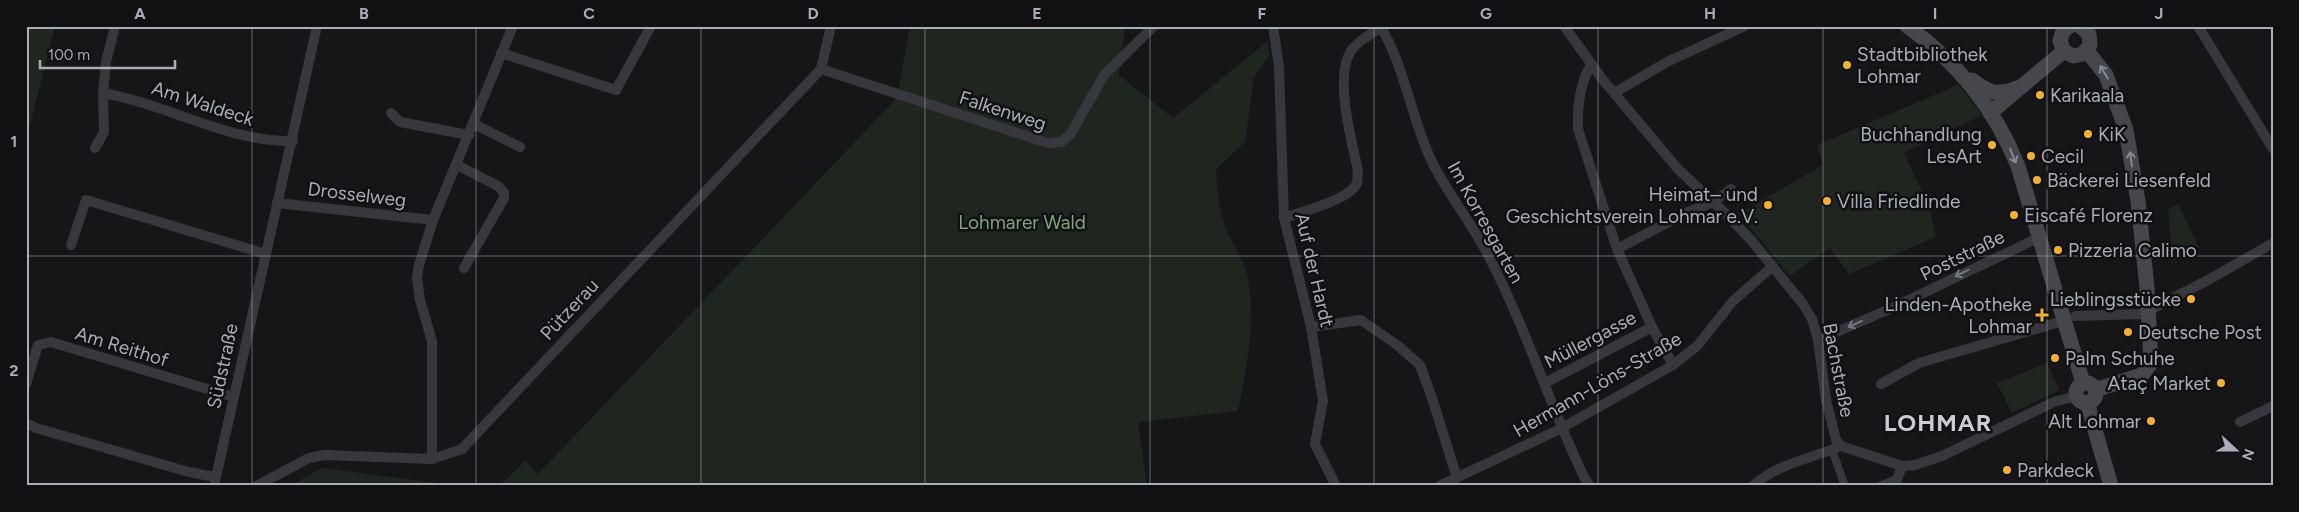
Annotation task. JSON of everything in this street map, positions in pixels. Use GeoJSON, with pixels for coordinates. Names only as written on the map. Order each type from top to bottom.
{"type":"FeatureCollection","features":[{"type":"Feature","properties":{"kind":"main road"},"geometry":{"type":"LineString","coordinates":[[1907,26],[1934,46],[1964,75],[2004,134],[2018,166],[2038,238],[2069,318],[2085,393],[2111,486]]}},
{"type":"Feature","properties":{"kind":"main road"},"geometry":{"type":"LineString","coordinates":[[2062,29],[2060,46],[2068,55],[2078,56],[2088,50],[2091,40],[2089,34],[2080,26]]}},
{"type":"Feature","properties":{"kind":"main road"},"geometry":{"type":"LineString","coordinates":[[2085,393],[2142,375],[2151,363],[2149,311],[2138,201],[2126,130],[2106,75],[2088,50]]}},
{"type":"Feature","properties":{"kind":"main road"},"geometry":{"type":"LineString","coordinates":[[1990,113],[2064,52]]}},
{"type":"Feature","properties":{"kind":"main road"},"geometry":{"type":"LineString","coordinates":[[1964,75],[1992,92],[2006,92],[2025,84]]}},
{"type":"Feature","properties":{"kind":"street"},"geometry":{"type":"LineString","coordinates":[[96,148],[104,132],[103,93],[106,62],[116,26]]}},
{"type":"Feature","properties":{"kind":"street"},"geometry":{"type":"LineString","coordinates":[[432,459],[432,341],[420,300],[417,278],[419,265],[433,220],[513,26]]}},
{"type":"Feature","properties":{"kind":"street"},"geometry":{"type":"LineString","coordinates":[[501,53],[616,90],[652,26]]}},
{"type":"Feature","properties":{"kind":"street","name":"Pützerau"},"geometry":{"type":"LineString","coordinates":[[256,486],[309,458],[324,455],[432,459],[462,449],[820,69],[831,26]]}},
{"type":"Feature","properties":{"kind":"street","name":"Falkenweg"},"geometry":{"type":"LineString","coordinates":[[820,69],[1055,144],[1070,135],[1111,66],[1154,26]]}},
{"type":"Feature","properties":{"kind":"street","name":"Auf der Hardt"},"geometry":{"type":"LineString","coordinates":[[1273,26],[1279,67],[1284,218],[1311,327],[1324,401],[1315,444],[1336,486]]}},
{"type":"Feature","properties":{"kind":"street","name":"Bachstraße"},"geometry":{"type":"LineString","coordinates":[[1564,26],[1591,65],[1678,169],[1751,240],[1803,304],[1812,319],[1818,340],[1826,400],[1836,440],[1836,448],[1902,466]]}},
{"type":"Feature","properties":{"kind":"street"},"geometry":{"type":"LineString","coordinates":[[1614,93],[1667,62],[1745,26]]}},
{"type":"Feature","properties":{"kind":"street"},"geometry":{"type":"LineString","coordinates":[[2198,26],[2273,149]]}},
{"type":"Feature","properties":{"kind":"street","name":"Südstraße"},"geometry":{"type":"LineString","coordinates":[[214,481],[277,203],[293,141],[314,27]]}},
{"type":"Feature","properties":{"kind":"street","name":"Im Korresgarten"},"geometry":{"type":"LineString","coordinates":[[1284,218],[1326,203],[1350,191],[1357,183],[1358,171],[1343,72],[1349,54],[1355,45],[1380,27],[1394,52],[1432,163],[1490,257],[1545,383],[1560,429],[1590,486]]}},
{"type":"Feature","properties":{"kind":"street"},"geometry":{"type":"LineString","coordinates":[[1591,65],[1585,74],[1578,129],[1617,249],[1652,327],[1673,365]]}},
{"type":"Feature","properties":{"kind":"street","name":"Am Waldeck"},"geometry":{"type":"LineString","coordinates":[[103,93],[129,97],[230,131],[270,142],[293,141]]}},
{"type":"Feature","properties":{"kind":"street"},"geometry":{"type":"LineString","coordinates":[[390,113],[400,122],[469,135]]}},
{"type":"Feature","properties":{"kind":"street"},"geometry":{"type":"LineString","coordinates":[[474,124],[520,147]]}},
{"type":"Feature","properties":{"kind":"street"},"geometry":{"type":"LineString","coordinates":[[457,164],[498,186],[504,193],[504,198],[464,268]]}},
{"type":"Feature","properties":{"kind":"street"},"geometry":{"type":"LineString","coordinates":[[1617,249],[1686,213],[1713,202],[1732,189]]}},
{"type":"Feature","properties":{"kind":"street"},"geometry":{"type":"LineString","coordinates":[[71,245],[86,200],[266,254]]}},
{"type":"Feature","properties":{"kind":"street","name":"Drosselweg"},"geometry":{"type":"LineString","coordinates":[[277,203],[433,220]]}},
{"type":"Feature","properties":{"kind":"street","name":"Poststraße"},"geometry":{"type":"LineString","coordinates":[[1818,340],[1892,308],[2038,238]]}},
{"type":"Feature","properties":{"kind":"street"},"geometry":{"type":"LineString","coordinates":[[1881,384],[1919,363],[2069,318],[2142,314],[2273,243]]}},
{"type":"Feature","properties":{"kind":"street","name":"Hermann-Löns-Straße"},"geometry":{"type":"LineString","coordinates":[[1440,486],[1560,429],[1673,365],[1697,346],[1733,301],[1773,266]]}},
{"type":"Feature","properties":{"kind":"street"},"geometry":{"type":"LineString","coordinates":[[1311,327],[1361,320],[1397,345],[1420,365],[1457,478]]}},
{"type":"Feature","properties":{"kind":"street","name":"Müllergasse"},"geometry":{"type":"LineString","coordinates":[[1545,383],[1652,327]]}},
{"type":"Feature","properties":{"kind":"street","name":"Am Reithof"},"geometry":{"type":"LineString","coordinates":[[26,384],[38,345],[51,342],[234,397]]}},
{"type":"Feature","properties":{"kind":"street"},"geometry":{"type":"LineString","coordinates":[[1882,486],[1899,483],[1902,466],[1925,463],[2054,402],[2085,393]]}},
{"type":"Feature","properties":{"kind":"street"},"geometry":{"type":"LineString","coordinates":[[2240,422],[2273,406]]}},
{"type":"Feature","properties":{"kind":"street"},"geometry":{"type":"LineString","coordinates":[[26,423],[36,428],[214,481]]}},
{"type":"Feature","properties":{"kind":"street"},"geometry":{"type":"LineString","coordinates":[[1753,486],[1784,467],[1836,448],[1845,486]]}},
{"type":"Feature","properties":{"kind":"green space"},"geometry":{"type":"Polygon","coordinates":[[[26,26],[55,26],[26,141],[26,26]]]}},
{"type":"Feature","properties":{"kind":"green space","name":"Lohmarer Wald"},"geometry":{"type":"Polygon","coordinates":[[[910,26],[1125,26],[1119,75],[1173,118],[1268,41],[1269,57],[1254,77],[1245,142],[1216,169],[1218,195],[1223,220],[1246,269],[1250,292],[1250,343],[1238,411],[1138,422],[1147,486],[499,486],[525,461],[538,474],[897,98],[910,26]]]}},
{"type":"Feature","properties":{"kind":"green space"},"geometry":{"type":"Polygon","coordinates":[[[1958,85],[1982,115],[1904,153],[1929,206],[1936,237],[1849,274],[1830,248],[1790,276],[1739,214],[1823,165],[1817,145],[1958,85]]]}},
{"type":"Feature","properties":{"kind":"green space"},"geometry":{"type":"Polygon","coordinates":[[[2178,204],[2199,248],[2173,261],[2168,210],[2178,204]]]}},
{"type":"Feature","properties":{"kind":"green space"},"geometry":{"type":"Polygon","coordinates":[[[2047,363],[2059,390],[2012,413],[1997,383],[2047,363]]]}},
{"type":"Feature","properties":{"kind":"green space"},"geometry":{"type":"Polygon","coordinates":[[[322,468],[460,486],[290,486],[322,468]]]}},
{"type":"Feature","properties":{"kind":"place","name":"Stadtbibliothek Lohmar"},"geometry":{"type":"Point","coordinates":[1847,65]}},
{"type":"Feature","properties":{"kind":"place","name":"Karikaala"},"geometry":{"type":"Point","coordinates":[2040,95]}},
{"type":"Feature","properties":{"kind":"place","name":"KiK"},"geometry":{"type":"Point","coordinates":[2088,134]}},
{"type":"Feature","properties":{"kind":"place","name":"Buchhandlung LesArt"},"geometry":{"type":"Point","coordinates":[1992,145]}},
{"type":"Feature","properties":{"kind":"place","name":"Cecil"},"geometry":{"type":"Point","coordinates":[2031,156]}},
{"type":"Feature","properties":{"kind":"place","name":"Bäckerei Liesenfeld"},"geometry":{"type":"Point","coordinates":[2037,180]}},
{"type":"Feature","properties":{"kind":"place","name":"Villa Friedlinde"},"geometry":{"type":"Point","coordinates":[1827,201]}},
{"type":"Feature","properties":{"kind":"place","name":"Heimat– und Geschichtsverein Lohmar e.V."},"geometry":{"type":"Point","coordinates":[1768,205]}},
{"type":"Feature","properties":{"kind":"place","name":"Eiscafé Florenz"},"geometry":{"type":"Point","coordinates":[2014,215]}},
{"type":"Feature","properties":{"kind":"place","name":"Pizzeria Calimo"},"geometry":{"type":"Point","coordinates":[2058,250]}},
{"type":"Feature","properties":{"kind":"place","name":"Lieblingsstücke"},"geometry":{"type":"Point","coordinates":[2191,299]}},
{"type":"Feature","properties":{"kind":"place","name":"Linden-Apotheke Lohmar"},"geometry":{"type":"Point","coordinates":[2042,315]}},
{"type":"Feature","properties":{"kind":"place","name":"Deutsche Post"},"geometry":{"type":"Point","coordinates":[2128,332]}},
{"type":"Feature","properties":{"kind":"place","name":"Palm Schuhe"},"geometry":{"type":"Point","coordinates":[2055,358]}},
{"type":"Feature","properties":{"kind":"place","name":"Ataç Market"},"geometry":{"type":"Point","coordinates":[2221,383]}},
{"type":"Feature","properties":{"kind":"place","name":"Alt Lohmar"},"geometry":{"type":"Point","coordinates":[2151,421]}},
{"type":"Feature","properties":{"kind":"place","name":"Parkdeck"},"geometry":{"type":"Point","coordinates":[2007,470]}},
{"type":"Feature","properties":{"kind":"district","name":"LOHMAR"},"geometry":{"type":"Point","coordinates":[1938,423]}}]}
